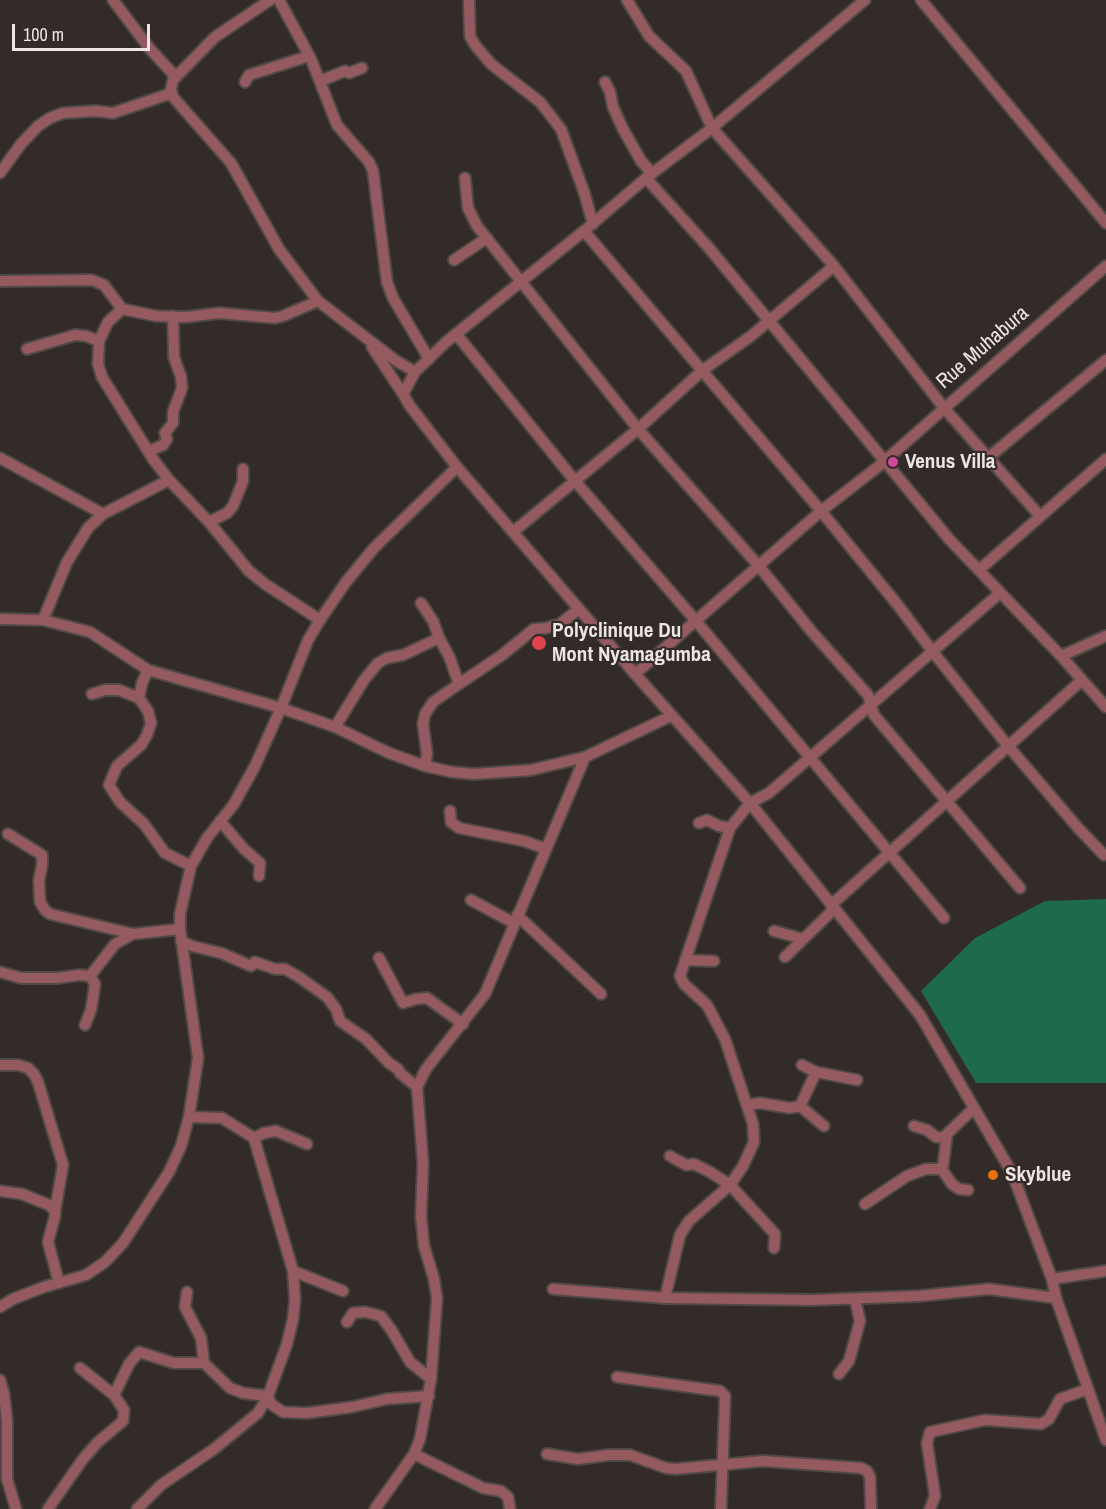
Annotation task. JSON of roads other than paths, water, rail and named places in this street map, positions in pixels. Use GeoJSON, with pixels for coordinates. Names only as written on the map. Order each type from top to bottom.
{"type":"FeatureCollection","features":[{"type":"Feature","properties":{"kind":"street"},"geometry":{"type":"LineString","coordinates":[[113,0],[150,49],[176,77]]}},
{"type":"Feature","properties":{"kind":"street"},"geometry":{"type":"LineString","coordinates":[[279,0],[309,56],[337,125],[369,162],[373,171],[387,282],[393,298],[429,359]]}},
{"type":"Feature","properties":{"kind":"street"},"geometry":{"type":"LineString","coordinates":[[627,0],[649,36],[686,70],[712,128],[834,266],[944,408],[1040,516]]}},
{"type":"Feature","properties":{"kind":"street"},"geometry":{"type":"LineString","coordinates":[[403,394],[416,372],[457,335],[649,175],[712,128],[865,0]]}},
{"type":"Feature","properties":{"kind":"street"},"geometry":{"type":"LineString","coordinates":[[921,0],[1106,223]]}},
{"type":"Feature","properties":{"kind":"street"},"geometry":{"type":"LineString","coordinates":[[267,1],[215,37],[176,77],[171,86],[173,97],[231,163],[279,249],[318,301],[395,360],[416,372]]}},
{"type":"Feature","properties":{"kind":"street"},"geometry":{"type":"LineString","coordinates":[[469,1],[470,36],[475,45],[491,64],[540,102],[561,129],[593,224]]}},
{"type":"Feature","properties":{"kind":"street"},"geometry":{"type":"LineString","coordinates":[[245,82],[249,75],[309,56]]}},
{"type":"Feature","properties":{"kind":"street"},"geometry":{"type":"LineString","coordinates":[[320,81],[345,71],[350,73],[362,68]]}},
{"type":"Feature","properties":{"kind":"street"},"geometry":{"type":"LineString","coordinates":[[605,82],[623,129],[649,175],[768,321],[886,460],[931,518],[1106,707]]}},
{"type":"Feature","properties":{"kind":"street"},"geometry":{"type":"LineString","coordinates":[[0,173],[21,144],[38,126],[50,118],[63,113],[96,111],[113,113],[172,93]]}},
{"type":"Feature","properties":{"kind":"street"},"geometry":{"type":"LineString","coordinates":[[465,178],[468,208],[477,226],[638,429],[758,565],[812,632],[868,695],[874,715],[1020,888]]}},
{"type":"Feature","properties":{"kind":"street"},"geometry":{"type":"LineString","coordinates":[[584,231],[821,511],[1008,746],[1079,830],[1104,855]]}},
{"type":"Feature","properties":{"kind":"street"},"geometry":{"type":"LineString","coordinates":[[454,260],[487,238]]}},
{"type":"Feature","properties":{"kind":"street"},"geometry":{"type":"LineString","coordinates":[[513,532],[638,429],[704,370],[751,336],[834,266]]}},
{"type":"Feature","properties":{"kind":"street","name":"Rue Muhabura"},"geometry":{"type":"LineString","coordinates":[[635,674],[821,511],[886,460],[1106,266]]}},
{"type":"Feature","properties":{"kind":"street"},"geometry":{"type":"LineString","coordinates":[[0,281],[92,280],[104,285],[122,309],[148,315],[186,317],[219,313],[275,318],[318,301]]}},
{"type":"Feature","properties":{"kind":"street"},"geometry":{"type":"LineString","coordinates":[[122,309],[108,322],[99,341],[98,364],[102,377],[149,451],[169,480],[209,522],[249,571],[320,620]]}},
{"type":"Feature","properties":{"kind":"street"},"geometry":{"type":"LineString","coordinates":[[149,451],[163,445],[167,439],[165,433],[173,423],[172,412],[182,388],[174,357],[173,316]]}},
{"type":"Feature","properties":{"kind":"street"},"geometry":{"type":"LineString","coordinates":[[27,349],[75,335],[99,341]]}},
{"type":"Feature","properties":{"kind":"street"},"geometry":{"type":"LineString","coordinates":[[457,335],[575,481],[810,756],[944,918]]}},
{"type":"Feature","properties":{"kind":"street"},"geometry":{"type":"LineString","coordinates":[[363,336],[378,355],[410,406],[457,467],[671,716],[750,803],[920,1015],[1012,1173],[1052,1278],[1056,1298],[1106,1440]]}},
{"type":"Feature","properties":{"kind":"street"},"geometry":{"type":"LineString","coordinates":[[989,457],[1106,360]]}},
{"type":"Feature","properties":{"kind":"street"},"geometry":{"type":"LineString","coordinates":[[0,458],[103,514]]}},
{"type":"Feature","properties":{"kind":"street"},"geometry":{"type":"LineString","coordinates":[[979,570],[1106,459]]}},
{"type":"Feature","properties":{"kind":"street"},"geometry":{"type":"LineString","coordinates":[[0,1307],[13,1299],[87,1275],[105,1262],[123,1243],[169,1172],[181,1146],[189,1117],[198,1058],[180,929],[180,914],[191,866],[207,838],[234,804],[255,766],[308,639],[320,620],[346,582],[374,548],[457,467]]}},
{"type":"Feature","properties":{"kind":"street"},"geometry":{"type":"LineString","coordinates":[[209,522],[227,513],[233,506],[243,481],[243,469]]}},
{"type":"Feature","properties":{"kind":"street"},"geometry":{"type":"LineString","coordinates":[[43,620],[67,562],[88,528],[103,514],[169,480]]}},
{"type":"Feature","properties":{"kind":"street"},"geometry":{"type":"LineString","coordinates":[[665,1298],[681,1235],[689,1221],[730,1185],[743,1166],[754,1142],[753,1124],[748,1105],[716,1021],[707,1005],[684,984],[680,976],[730,828],[750,803],[769,793],[1000,593]]}},
{"type":"Feature","properties":{"kind":"street"},"geometry":{"type":"LineString","coordinates":[[421,603],[433,621],[459,684]]}},
{"type":"Feature","properties":{"kind":"street"},"geometry":{"type":"LineString","coordinates":[[425,766],[427,754],[423,724],[425,714],[433,702],[502,655],[534,629],[560,624],[579,609]]}},
{"type":"Feature","properties":{"kind":"street"},"geometry":{"type":"LineString","coordinates":[[0,619],[43,620],[90,632],[148,670],[281,708],[335,727],[389,753],[425,766],[452,772],[474,774],[531,770],[585,757],[671,716]]}},
{"type":"Feature","properties":{"kind":"street"},"geometry":{"type":"LineString","coordinates":[[1061,656],[1106,636]]}},
{"type":"Feature","properties":{"kind":"street"},"geometry":{"type":"LineString","coordinates":[[335,727],[364,680],[378,663],[387,658],[403,655],[439,638]]}},
{"type":"Feature","properties":{"kind":"street"},"geometry":{"type":"LineString","coordinates":[[139,698],[148,670]]}},
{"type":"Feature","properties":{"kind":"street"},"geometry":{"type":"LineString","coordinates":[[785,957],[832,907],[890,852],[1082,680]]}},
{"type":"Feature","properties":{"kind":"street"},"geometry":{"type":"LineString","coordinates":[[92,694],[105,690],[119,690],[139,698],[148,711],[151,723],[147,735],[141,746],[117,766],[109,785],[120,802],[144,824],[165,853],[191,866]]}},
{"type":"Feature","properties":{"kind":"street"},"geometry":{"type":"LineString","coordinates":[[375,1509],[414,1454],[420,1438],[431,1379],[437,1298],[424,1246],[421,1216],[423,1163],[417,1087],[426,1069],[485,994],[585,757]]}},
{"type":"Feature","properties":{"kind":"street"},"geometry":{"type":"LineString","coordinates":[[450,811],[451,822],[459,828],[524,841],[546,849]]}},
{"type":"Feature","properties":{"kind":"street"},"geometry":{"type":"LineString","coordinates":[[699,823],[707,820],[730,828]]}},
{"type":"Feature","properties":{"kind":"street"},"geometry":{"type":"LineString","coordinates":[[220,821],[243,849],[260,863],[259,876]]}},
{"type":"Feature","properties":{"kind":"street"},"geometry":{"type":"LineString","coordinates":[[8,834],[42,855],[39,880],[40,902],[50,914],[133,934],[180,929]]}},
{"type":"Feature","properties":{"kind":"street"},"geometry":{"type":"LineString","coordinates":[[471,900],[516,919],[601,993]]}},
{"type":"Feature","properties":{"kind":"street"},"geometry":{"type":"LineString","coordinates":[[774,931],[803,939]]}},
{"type":"Feature","properties":{"kind":"street"},"geometry":{"type":"LineString","coordinates":[[90,976],[115,944],[133,934]]}},
{"type":"Feature","properties":{"kind":"street"},"geometry":{"type":"LineString","coordinates":[[181,941],[220,953],[251,966],[255,962],[275,969],[285,969],[299,977],[327,997],[340,1021],[366,1039],[417,1087]]}},
{"type":"Feature","properties":{"kind":"street"},"geometry":{"type":"LineString","coordinates":[[379,958],[403,1003],[427,998],[463,1024]]}},
{"type":"Feature","properties":{"kind":"street"},"geometry":{"type":"LineString","coordinates":[[686,960],[714,961]]}},
{"type":"Feature","properties":{"kind":"street"},"geometry":{"type":"LineString","coordinates":[[0,972],[21,978],[90,976]]}},
{"type":"Feature","properties":{"kind":"street"},"geometry":{"type":"LineString","coordinates":[[85,1025],[91,1010],[95,984],[90,976]]}},
{"type":"Feature","properties":{"kind":"street"},"geometry":{"type":"LineString","coordinates":[[0,1065],[18,1065],[28,1068],[34,1074],[63,1165],[56,1216],[48,1242],[59,1283]]}},
{"type":"Feature","properties":{"kind":"street"},"geometry":{"type":"LineString","coordinates":[[802,1065],[816,1072],[857,1080]]}},
{"type":"Feature","properties":{"kind":"street"},"geometry":{"type":"LineString","coordinates":[[800,1106],[816,1072]]}},
{"type":"Feature","properties":{"kind":"street"},"geometry":{"type":"LineString","coordinates":[[748,1105],[760,1103],[790,1108],[800,1106]]}},
{"type":"Feature","properties":{"kind":"street"},"geometry":{"type":"LineString","coordinates":[[800,1106],[824,1126]]}},
{"type":"Feature","properties":{"kind":"street"},"geometry":{"type":"LineString","coordinates":[[941,1168],[949,1130],[974,1108]]}},
{"type":"Feature","properties":{"kind":"street"},"geometry":{"type":"LineString","coordinates":[[137,1509],[162,1485],[214,1449],[258,1413],[268,1396],[287,1344],[293,1319],[295,1299],[293,1271],[254,1138],[222,1118],[189,1117]]}},
{"type":"Feature","properties":{"kind":"street"},"geometry":{"type":"LineString","coordinates":[[915,1126],[927,1130],[936,1137],[946,1138]]}},
{"type":"Feature","properties":{"kind":"street"},"geometry":{"type":"LineString","coordinates":[[254,1138],[276,1131],[307,1144]]}},
{"type":"Feature","properties":{"kind":"street"},"geometry":{"type":"LineString","coordinates":[[670,1156],[686,1165],[694,1164],[730,1185],[775,1234],[774,1248]]}},
{"type":"Feature","properties":{"kind":"street"},"geometry":{"type":"LineString","coordinates":[[941,1168],[952,1184],[959,1189],[968,1190]]}},
{"type":"Feature","properties":{"kind":"street"},"geometry":{"type":"LineString","coordinates":[[865,1204],[908,1176],[926,1169],[941,1168]]}},
{"type":"Feature","properties":{"kind":"street"},"geometry":{"type":"LineString","coordinates":[[0,1191],[22,1194],[49,1205],[55,1211]]}},
{"type":"Feature","properties":{"kind":"street"},"geometry":{"type":"LineString","coordinates":[[293,1271],[343,1291]]}},
{"type":"Feature","properties":{"kind":"street"},"geometry":{"type":"LineString","coordinates":[[1052,1278],[1106,1271]]}},
{"type":"Feature","properties":{"kind":"street"},"geometry":{"type":"LineString","coordinates":[[553,1289],[665,1298],[812,1300],[919,1296],[989,1289],[1056,1298]]}},
{"type":"Feature","properties":{"kind":"street"},"geometry":{"type":"LineString","coordinates":[[187,1292],[185,1307],[201,1338],[204,1363],[230,1388],[243,1393],[268,1396]]}},
{"type":"Feature","properties":{"kind":"street"},"geometry":{"type":"LineString","coordinates":[[839,1374],[849,1361],[860,1320],[855,1299]]}},
{"type":"Feature","properties":{"kind":"street"},"geometry":{"type":"LineString","coordinates":[[347,1322],[353,1312],[366,1312],[381,1316],[410,1362],[431,1379]]}},
{"type":"Feature","properties":{"kind":"street"},"geometry":{"type":"LineString","coordinates":[[114,1395],[129,1364],[139,1352],[174,1363],[204,1363]]}},
{"type":"Feature","properties":{"kind":"street"},"geometry":{"type":"LineString","coordinates":[[48,1509],[83,1459],[98,1442],[123,1421],[124,1410],[114,1395],[81,1368]]}},
{"type":"Feature","properties":{"kind":"street"},"geometry":{"type":"LineString","coordinates":[[617,1377],[720,1391],[725,1396],[721,1509]]}},
{"type":"Feature","properties":{"kind":"street"},"geometry":{"type":"LineString","coordinates":[[0,1380],[7,1421],[7,1479],[16,1509]]}},
{"type":"Feature","properties":{"kind":"street"},"geometry":{"type":"LineString","coordinates":[[930,1509],[935,1496],[927,1443],[930,1432],[985,1420],[1041,1424],[1049,1419],[1060,1399],[1088,1389]]}},
{"type":"Feature","properties":{"kind":"street"},"geometry":{"type":"LineString","coordinates":[[268,1396],[271,1404],[283,1412],[307,1413],[352,1407],[387,1399],[429,1396]]}},
{"type":"Feature","properties":{"kind":"street"},"geometry":{"type":"LineString","coordinates":[[414,1454],[483,1488],[501,1491],[508,1497],[510,1509]]}},
{"type":"Feature","properties":{"kind":"street"},"geometry":{"type":"LineString","coordinates":[[547,1454],[578,1459],[630,1455],[675,1469],[763,1461],[861,1468],[867,1471],[870,1477],[871,1509]]}},
{"type":"Feature","properties":{"kind":"place","name":"Venus Villa"},"geometry":{"type":"Point","coordinates":[893,462]}},
{"type":"Feature","properties":{"kind":"place","name":"Polyclinique Du Mont Nyamagumba"},"geometry":{"type":"Point","coordinates":[539,643]}},
{"type":"Feature","properties":{"kind":"place","name":"Skyblue"},"geometry":{"type":"Point","coordinates":[993,1175]}}]}
